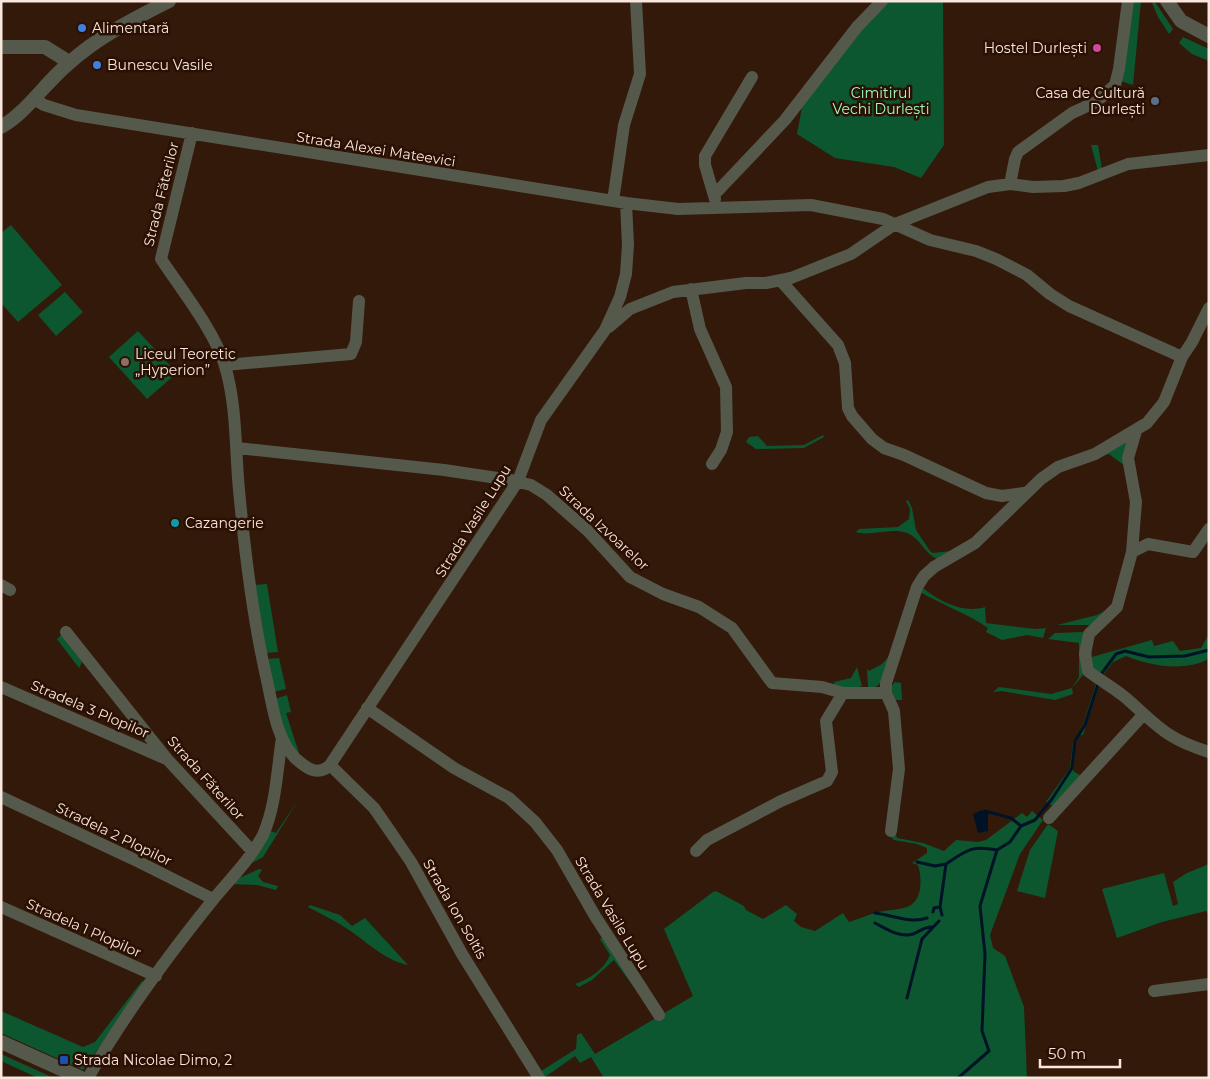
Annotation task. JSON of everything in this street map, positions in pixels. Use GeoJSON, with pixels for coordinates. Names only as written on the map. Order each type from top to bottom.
{"type":"FeatureCollection","features":[{"type":"Feature","properties":{"kind":"street"},"geometry":{"type":"LineString","coordinates":[[1,127],[20,114],[69,62],[142,7],[169,1]]}},
{"type":"Feature","properties":{"kind":"street","name":"Strada Vasile Lupu"},"geometry":{"type":"LineString","coordinates":[[328,767],[440,603],[518,481],[541,420],[605,330],[620,297],[626,274],[620,202],[624,125],[640,74],[636,1]]}},
{"type":"Feature","properties":{"kind":"street"},"geometry":{"type":"LineString","coordinates":[[715,201],[785,120],[857,27],[882,1]]}},
{"type":"Feature","properties":{"kind":"street"},"geometry":{"type":"LineString","coordinates":[[1010,184],[1018,152],[1072,113],[1096,102],[1115,85],[1119,69],[1128,1]]}},
{"type":"Feature","properties":{"kind":"street"},"geometry":{"type":"LineString","coordinates":[[1167,1],[1181,21],[1209,36]]}},
{"type":"Feature","properties":{"kind":"street"},"geometry":{"type":"LineString","coordinates":[[1,47],[45,47],[69,62]]}},
{"type":"Feature","properties":{"kind":"street"},"geometry":{"type":"LineString","coordinates":[[715,201],[705,164],[705,156],[752,77]]}},
{"type":"Feature","properties":{"kind":"street","name":"Strada Alexei Mateevici"},"geometry":{"type":"LineString","coordinates":[[34,99],[50,107],[76,114],[620,202],[678,209],[715,201],[812,205],[849,211],[895,224],[930,240],[996,259],[1027,275],[1050,294],[1069,306],[1182,357]]}},
{"type":"Feature","properties":{"kind":"street","name":"Strada Făterilor"},"geometry":{"type":"LineString","coordinates":[[192,133],[161,259],[216,344],[225,365],[237,448],[239,492],[253,610],[273,707],[282,738],[288,749],[305,766],[317,771],[328,767]]}},
{"type":"Feature","properties":{"kind":"street"},"geometry":{"type":"LineString","coordinates":[[605,330],[630,309],[641,303],[673,292],[746,283],[781,281],[850,254],[882,230],[895,224],[988,187],[1010,184],[1033,187],[1064,186],[1078,183],[1128,164],[1209,155]]}},
{"type":"Feature","properties":{"kind":"street"},"geometry":{"type":"LineString","coordinates":[[781,281],[838,345],[844,363],[848,408],[852,416],[872,439],[884,448],[904,455],[950,478],[986,493],[1002,496],[1024,493]]}},
{"type":"Feature","properties":{"kind":"street"},"geometry":{"type":"LineString","coordinates":[[691,290],[700,329],[726,386],[726,432],[721,450],[712,464]]}},
{"type":"Feature","properties":{"kind":"street"},"geometry":{"type":"LineString","coordinates":[[225,365],[351,354],[356,342],[359,301]]}},
{"type":"Feature","properties":{"kind":"street"},"geometry":{"type":"LineString","coordinates":[[891,831],[899,769],[894,711],[886,693],[886,683],[912,598],[924,576],[975,543],[1024,493],[1058,467],[1095,454],[1136,431],[1157,412],[1167,394],[1182,357],[1192,342],[1209,308]]}},
{"type":"Feature","properties":{"kind":"street"},"geometry":{"type":"LineString","coordinates":[[1136,431],[1128,458],[1136,502],[1132,552],[1117,607],[1089,634],[1085,654],[1088,671],[1126,698],[1168,736],[1182,744],[1209,752]]}},
{"type":"Feature","properties":{"kind":"street","name":"Strada Izvoarelor"},"geometry":{"type":"LineString","coordinates":[[237,448],[444,470],[518,481],[531,485],[547,494],[588,531],[623,570],[638,582],[663,594],[699,607],[732,628],[772,683],[822,686],[843,693],[886,693]]}},
{"type":"Feature","properties":{"kind":"street"},"geometry":{"type":"LineString","coordinates":[[1132,552],[1148,544],[1193,552],[1209,529]]}},
{"type":"Feature","properties":{"kind":"street","name":"Strada Făterilor"},"geometry":{"type":"LineString","coordinates":[[66,632],[168,759],[252,851],[262,836],[269,818],[282,738]]}},
{"type":"Feature","properties":{"kind":"street","name":"Stradela 3 Plopilor"},"geometry":{"type":"LineString","coordinates":[[1,687],[168,759]]}},
{"type":"Feature","properties":{"kind":"street"},"geometry":{"type":"LineString","coordinates":[[696,851],[707,840],[781,801],[827,781],[832,772],[826,721],[843,693]]}},
{"type":"Feature","properties":{"kind":"street","name":"Strada Vasile Lupu"},"geometry":{"type":"LineString","coordinates":[[367,708],[454,768],[509,798],[535,822],[557,850],[595,916],[659,1015]]}},
{"type":"Feature","properties":{"kind":"street"},"geometry":{"type":"LineString","coordinates":[[1049,818],[1143,715]]}},
{"type":"Feature","properties":{"kind":"street","name":"Strada Ion Soltîs"},"geometry":{"type":"LineString","coordinates":[[328,767],[374,808],[411,862],[462,954],[539,1078]]}},
{"type":"Feature","properties":{"kind":"street","name":"Stradela 2 Plopilor"},"geometry":{"type":"LineString","coordinates":[[1,797],[133,859],[213,900]]}},
{"type":"Feature","properties":{"kind":"street"},"geometry":{"type":"LineString","coordinates":[[88,1078],[111,1038],[213,900],[238,872],[252,851]]}},
{"type":"Feature","properties":{"kind":"street","name":"Stradela 1 Plopilor"},"geometry":{"type":"LineString","coordinates":[[1,908],[156,976]]}},
{"type":"Feature","properties":{"kind":"street"},"geometry":{"type":"LineString","coordinates":[[1154,991],[1209,984]]}},
{"type":"Feature","properties":{"kind":"street"},"geometry":{"type":"LineString","coordinates":[[1,1042],[80,1078]]}},
{"type":"Feature","properties":{"kind":"green space","name":"Cimitirul Vechi Durlești"},"geometry":{"type":"Polygon","coordinates":[[[891,1],[943,1],[944,145],[921,178],[894,167],[835,158],[797,134],[802,107],[878,8],[891,1]]]}},
{"type":"Feature","properties":{"kind":"green space"},"geometry":{"type":"Polygon","coordinates":[[[1132,1],[1141,1],[1133,85],[1121,81],[1132,1]]]}},
{"type":"Feature","properties":{"kind":"green space"},"geometry":{"type":"Polygon","coordinates":[[[1155,2],[1173,29],[1169,34],[1158,17],[1152,3],[1155,2]]]}},
{"type":"Feature","properties":{"kind":"green space"},"geometry":{"type":"Polygon","coordinates":[[[1183,37],[1209,49],[1209,61],[1192,54],[1179,43],[1183,37]]]}},
{"type":"Feature","properties":{"kind":"green space"},"geometry":{"type":"Polygon","coordinates":[[[1091,145],[1098,145],[1102,169],[1098,171],[1091,145]]]}},
{"type":"Feature","properties":{"kind":"green space"},"geometry":{"type":"Polygon","coordinates":[[[11,225],[62,285],[18,322],[1,303],[1,233],[11,225]]]}},
{"type":"Feature","properties":{"kind":"green space"},"geometry":{"type":"Polygon","coordinates":[[[65,292],[83,312],[56,336],[38,315],[65,292]]]}},
{"type":"Feature","properties":{"kind":"green space"},"geometry":{"type":"Polygon","coordinates":[[[138,331],[177,373],[147,399],[109,357],[138,331]]]}},
{"type":"Feature","properties":{"kind":"green space"},"geometry":{"type":"Polygon","coordinates":[[[823,435],[824,437],[804,448],[756,449],[746,442],[749,437],[758,436],[767,446],[804,445],[823,435]]]}},
{"type":"Feature","properties":{"kind":"green space"},"geometry":{"type":"Polygon","coordinates":[[[1133,435],[1125,466],[1109,454],[1103,456],[1133,435]]]}},
{"type":"Feature","properties":{"kind":"green space"},"geometry":{"type":"Polygon","coordinates":[[[908,500],[912,508],[916,530],[930,551],[933,553],[951,551],[937,559],[929,554],[912,535],[901,531],[856,532],[859,529],[898,527],[909,519],[910,509],[906,501],[908,500]]]}},
{"type":"Feature","properties":{"kind":"green space"},"geometry":{"type":"Polygon","coordinates":[[[267,584],[278,652],[265,653],[254,585],[267,584]]]}},
{"type":"Feature","properties":{"kind":"green space"},"geometry":{"type":"Polygon","coordinates":[[[923,588],[952,605],[968,609],[985,607],[986,623],[1035,629],[1046,628],[1043,638],[1027,635],[1002,640],[986,632],[988,628],[981,623],[920,592],[923,588]]]}},
{"type":"Feature","properties":{"kind":"green space"},"geometry":{"type":"Polygon","coordinates":[[[1115,606],[1091,625],[1057,625],[1097,615],[1115,606]]]}},
{"type":"Feature","properties":{"kind":"green space"},"geometry":{"type":"Polygon","coordinates":[[[1082,632],[1085,635],[1082,654],[1083,675],[1072,688],[1079,677],[1079,643],[1048,639],[1055,633],[1082,632]]]}},
{"type":"Feature","properties":{"kind":"green space"},"geometry":{"type":"Polygon","coordinates":[[[62,634],[82,662],[79,668],[57,639],[62,634]]]}},
{"type":"Feature","properties":{"kind":"green space"},"geometry":{"type":"Polygon","coordinates":[[[1209,634],[1209,659],[1199,663],[1178,666],[1157,665],[1126,656],[1113,662],[1104,674],[1091,669],[1090,642],[1092,657],[1152,640],[1154,646],[1173,641],[1180,651],[1201,648],[1209,634]]]}},
{"type":"Feature","properties":{"kind":"green space"},"geometry":{"type":"Polygon","coordinates":[[[890,655],[886,672],[881,682],[874,687],[868,688],[867,669],[869,671],[882,664],[890,655]]]}},
{"type":"Feature","properties":{"kind":"green space"},"geometry":{"type":"Polygon","coordinates":[[[279,658],[286,689],[273,692],[266,659],[279,658]]]}},
{"type":"Feature","properties":{"kind":"green space"},"geometry":{"type":"Polygon","coordinates":[[[857,667],[862,686],[845,691],[834,688],[834,682],[851,678],[857,667]]]}},
{"type":"Feature","properties":{"kind":"green space"},"geometry":{"type":"Polygon","coordinates":[[[895,682],[901,683],[902,700],[895,700],[891,687],[895,682]]]}},
{"type":"Feature","properties":{"kind":"green space"},"geometry":{"type":"Polygon","coordinates":[[[1096,684],[1099,686],[1083,735],[1080,735],[1076,742],[1073,771],[1083,777],[1055,807],[1046,802],[1070,768],[1073,743],[1083,725],[1096,684]]]}},
{"type":"Feature","properties":{"kind":"green space"},"geometry":{"type":"Polygon","coordinates":[[[999,687],[1051,694],[1072,688],[1073,694],[1055,700],[1001,691],[993,692],[999,687]]]}},
{"type":"Feature","properties":{"kind":"green space"},"geometry":{"type":"Polygon","coordinates":[[[287,695],[291,712],[286,713],[299,753],[296,755],[282,726],[275,699],[287,695]]]}},
{"type":"Feature","properties":{"kind":"green space"},"geometry":{"type":"Polygon","coordinates":[[[299,799],[263,857],[252,863],[270,831],[276,833],[299,799]]]}},
{"type":"Feature","properties":{"kind":"green space"},"geometry":{"type":"Polygon","coordinates":[[[1032,811],[1043,820],[1020,854],[990,935],[993,948],[1005,956],[1024,1007],[1027,1078],[604,1078],[591,1057],[580,1063],[575,1056],[545,1077],[541,1071],[576,1049],[577,1035],[581,1033],[595,1054],[693,996],[664,929],[713,892],[716,891],[744,906],[746,910],[763,919],[786,905],[797,914],[794,921],[801,927],[815,931],[843,913],[849,922],[875,913],[907,907],[916,900],[920,889],[920,876],[918,865],[912,863],[927,853],[927,848],[917,844],[894,840],[889,835],[895,831],[897,838],[923,843],[944,851],[956,840],[978,842],[986,840],[1022,813],[1027,817],[1032,811]]]}},
{"type":"Feature","properties":{"kind":"green space"},"geometry":{"type":"Polygon","coordinates":[[[1048,824],[1058,831],[1045,898],[1017,891],[1030,850],[1048,824]]]}},
{"type":"Feature","properties":{"kind":"green space"},"geometry":{"type":"Polygon","coordinates":[[[1209,864],[1209,915],[1206,911],[1162,922],[1117,938],[1102,889],[1164,873],[1173,906],[1178,904],[1173,882],[1187,873],[1209,864]]]}},
{"type":"Feature","properties":{"kind":"green space"},"geometry":{"type":"Polygon","coordinates":[[[259,869],[262,870],[258,876],[263,882],[278,886],[276,890],[257,885],[232,884],[235,880],[259,869]]]}},
{"type":"Feature","properties":{"kind":"green space"},"geometry":{"type":"Polygon","coordinates":[[[310,905],[340,915],[352,926],[365,918],[408,965],[392,960],[344,927],[308,907],[310,905]]]}},
{"type":"Feature","properties":{"kind":"green space"},"geometry":{"type":"Polygon","coordinates":[[[604,936],[641,997],[614,960],[592,980],[579,987],[575,984],[596,973],[604,965],[610,955],[600,939],[604,936]]]}},
{"type":"Feature","properties":{"kind":"green space"},"geometry":{"type":"Polygon","coordinates":[[[142,981],[146,983],[83,1070],[1,1033],[1,1011],[83,1047],[95,1042],[142,981]]]}},
{"type":"Feature","properties":{"kind":"green space"},"geometry":{"type":"Polygon","coordinates":[[[1,1054],[54,1078],[38,1078],[1,1061],[1,1054]]]}},
{"type":"Feature","properties":{"kind":"water"},"geometry":{"type":"Polygon","coordinates":[[[982,810],[988,813],[988,831],[978,833],[973,814],[982,810]]]}},
{"type":"Feature","properties":{"kind":"waterway"},"geometry":{"type":"LineString","coordinates":[[1102,673],[1116,654],[1125,651],[1149,657],[1185,656],[1209,650]]}},
{"type":"Feature","properties":{"kind":"waterway"},"geometry":{"type":"LineString","coordinates":[[958,1078],[989,1051],[982,1031],[985,954],[980,906],[997,850],[1010,842],[1021,826],[1035,820],[1052,799],[1072,768],[1075,741],[1085,725],[1098,684]]}},
{"type":"Feature","properties":{"kind":"waterway"},"geometry":{"type":"LineString","coordinates":[[985,811],[1011,818],[1021,826]]}},
{"type":"Feature","properties":{"kind":"waterway"},"geometry":{"type":"LineString","coordinates":[[942,915],[940,907],[946,864],[970,850],[981,848],[997,850]]}},
{"type":"Feature","properties":{"kind":"waterway"},"geometry":{"type":"LineString","coordinates":[[917,862],[935,866],[946,864]]}},
{"type":"Feature","properties":{"kind":"waterway"},"geometry":{"type":"LineString","coordinates":[[933,912],[934,908],[940,907]]}},
{"type":"Feature","properties":{"kind":"waterway"},"geometry":{"type":"LineString","coordinates":[[875,913],[908,920],[927,918]]}},
{"type":"Feature","properties":{"kind":"waterway"},"geometry":{"type":"LineString","coordinates":[[907,998],[922,939],[939,921]]}},
{"type":"Feature","properties":{"kind":"waterway"},"geometry":{"type":"LineString","coordinates":[[875,923],[903,935],[913,934],[924,928],[932,927]]}},
{"type":"Feature","properties":{"kind":"place","name":"Alimentară"},"geometry":{"type":"Point","coordinates":[82,28]}},
{"type":"Feature","properties":{"kind":"place","name":"Hostel Durlești"},"geometry":{"type":"Point","coordinates":[1097,48]}},
{"type":"Feature","properties":{"kind":"place","name":"Bunescu Vasile"},"geometry":{"type":"Point","coordinates":[97,65]}},
{"type":"Feature","properties":{"kind":"place","name":"Casa de Cultură Durlești"},"geometry":{"type":"Point","coordinates":[1155,101]}},
{"type":"Feature","properties":{"kind":"place","name":"Liceul Teoretic „Hyperion”"},"geometry":{"type":"Point","coordinates":[125,362]}},
{"type":"Feature","properties":{"kind":"place","name":"Cazangerie"},"geometry":{"type":"Point","coordinates":[175,523]}},
{"type":"Feature","properties":{"kind":"place","name":"Strada Nicolae Dimo, 2"},"geometry":{"type":"Point","coordinates":[64,1060]}}]}
